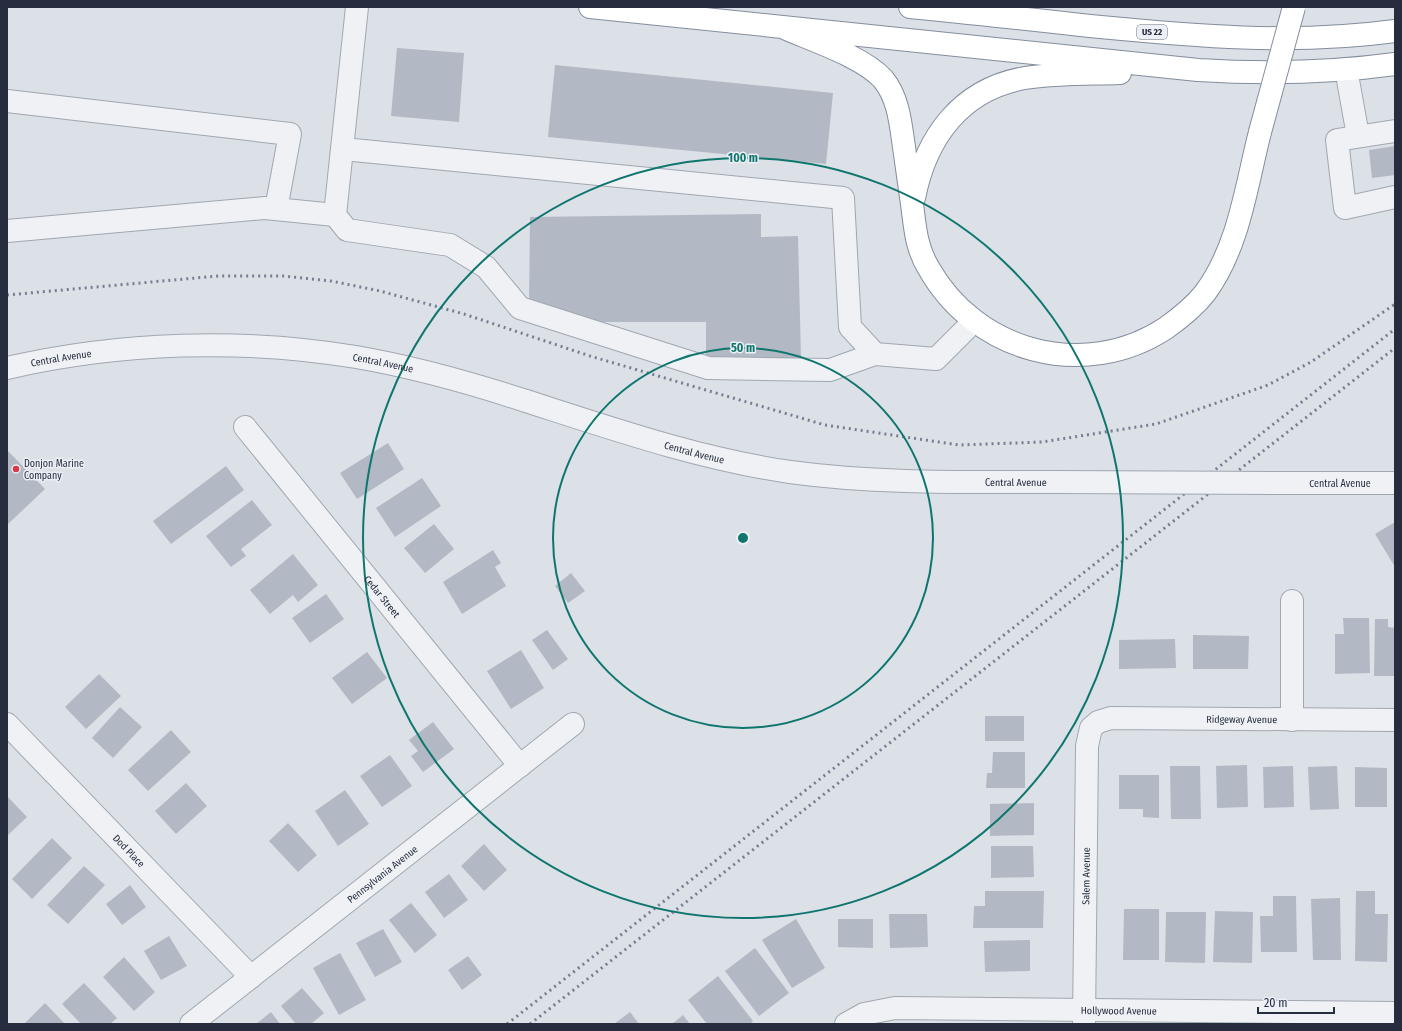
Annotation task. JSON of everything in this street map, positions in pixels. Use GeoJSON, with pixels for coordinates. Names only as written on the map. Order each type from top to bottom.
{"type":"FeatureCollection","features":[{"type":"Feature","properties":{"kind":"highway"},"geometry":{"type":"LineString","coordinates":[[590,7],[1198,70],[1278,73],[1346,69],[1395,64]]}},
{"type":"Feature","properties":{"kind":"highway","name":"US 22"},"geometry":{"type":"LineString","coordinates":[[910,7],[1213,37],[1288,39],[1349,36],[1395,31]]}},
{"type":"Feature","properties":{"kind":"highway"},"geometry":{"type":"LineString","coordinates":[[782,27],[862,62],[883,79],[891,92],[900,117],[916,236],[928,267],[948,296],[974,321],[1000,338],[1050,354],[1069,356],[1101,354],[1134,345],[1164,329],[1192,308],[1220,270],[1234,235],[1294,7]]}},
{"type":"Feature","properties":{"kind":"highway"},"geometry":{"type":"LineString","coordinates":[[912,207],[926,159],[939,133],[956,112],[987,91],[1008,82],[1045,76],[1198,70]]}},
{"type":"Feature","properties":{"kind":"street"},"geometry":{"type":"LineString","coordinates":[[335,215],[357,7]]}},
{"type":"Feature","properties":{"kind":"street"},"geometry":{"type":"LineString","coordinates":[[1346,69],[1358,136]]}},
{"type":"Feature","properties":{"kind":"street"},"geometry":{"type":"LineString","coordinates":[[7,101],[290,134],[276,209]]}},
{"type":"Feature","properties":{"kind":"street"},"geometry":{"type":"LineString","coordinates":[[1395,131],[1337,140],[1345,208],[1395,197]]}},
{"type":"Feature","properties":{"kind":"street"},"geometry":{"type":"LineString","coordinates":[[343,149],[843,198],[850,327],[874,354]]}},
{"type":"Feature","properties":{"kind":"street"},"geometry":{"type":"LineString","coordinates":[[7,231],[265,208],[335,215],[347,230],[450,245],[486,267],[520,308],[708,368],[830,370],[874,354],[936,359],[974,321]]}},
{"type":"Feature","properties":{"kind":"street","name":"Central Avenue"},"geometry":{"type":"LineString","coordinates":[[7,368],[82,354],[153,347],[214,346],[272,348],[356,357],[438,375],[526,401],[647,440],[733,462],[789,472],[844,479],[933,482],[1395,483]]}},
{"type":"Feature","properties":{"kind":"street","name":"Cedar Street"},"geometry":{"type":"LineString","coordinates":[[245,427],[520,766]]}},
{"type":"Feature","properties":{"kind":"street"},"geometry":{"type":"LineString","coordinates":[[1292,601],[1292,720]]}},
{"type":"Feature","properties":{"kind":"street","name":"Ridgeway Avenue"},"geometry":{"type":"LineString","coordinates":[[1091,728],[1098,722],[1111,718],[1395,720]]}},
{"type":"Feature","properties":{"kind":"street","name":"Dod Place"},"geometry":{"type":"LineString","coordinates":[[7,724],[251,977]]}},
{"type":"Feature","properties":{"kind":"street","name":"Pennsylvania Avenue"},"geometry":{"type":"LineString","coordinates":[[191,1024],[573,724]]}},
{"type":"Feature","properties":{"kind":"street","name":"Salem Avenue"},"geometry":{"type":"LineString","coordinates":[[1084,1017],[1087,746],[1091,728]]}},
{"type":"Feature","properties":{"kind":"street","name":"Hollywood Avenue"},"geometry":{"type":"LineString","coordinates":[[846,1024],[864,1014],[895,1008],[1053,1011],[1084,1017],[1395,1013]]}},
{"type":"Feature","properties":{"kind":"building"},"geometry":{"type":"Polygon","coordinates":[[[397,48],[464,53],[459,122],[391,116],[397,48]]]}},
{"type":"Feature","properties":{"kind":"building"},"geometry":{"type":"Polygon","coordinates":[[[555,65],[833,93],[826,164],[548,137],[555,65]]]}},
{"type":"Feature","properties":{"kind":"building"},"geometry":{"type":"Polygon","coordinates":[[[1395,146],[1395,175],[1372,178],[1369,150],[1395,146]]]}},
{"type":"Feature","properties":{"kind":"building"},"geometry":{"type":"Polygon","coordinates":[[[761,214],[761,237],[798,236],[801,358],[706,359],[706,322],[580,322],[529,307],[530,217],[761,214]]]}},
{"type":"Feature","properties":{"kind":"building"},"geometry":{"type":"Polygon","coordinates":[[[388,443],[404,469],[357,499],[340,473],[388,443]]]}},
{"type":"Feature","properties":{"kind":"building","name":"Donjon Marine Company"},"geometry":{"type":"Polygon","coordinates":[[[7,450],[45,489],[7,525],[7,450]]]}},
{"type":"Feature","properties":{"kind":"building"},"geometry":{"type":"Polygon","coordinates":[[[226,466],[244,490],[171,544],[153,521],[226,466]]]}},
{"type":"Feature","properties":{"kind":"building"},"geometry":{"type":"Polygon","coordinates":[[[422,478],[441,506],[395,537],[376,508],[422,478]]]}},
{"type":"Feature","properties":{"kind":"building"},"geometry":{"type":"Polygon","coordinates":[[[252,500],[272,525],[241,549],[246,556],[231,567],[206,536],[252,500]]]}},
{"type":"Feature","properties":{"kind":"building"},"geometry":{"type":"Polygon","coordinates":[[[1395,522],[1395,567],[1375,534],[1395,522]]]}},
{"type":"Feature","properties":{"kind":"building"},"geometry":{"type":"Polygon","coordinates":[[[434,524],[454,549],[425,573],[404,548],[434,524]]]}},
{"type":"Feature","properties":{"kind":"building"},"geometry":{"type":"Polygon","coordinates":[[[493,550],[501,563],[495,567],[506,586],[462,614],[443,582],[493,550]]]}},
{"type":"Feature","properties":{"kind":"building"},"geometry":{"type":"Polygon","coordinates":[[[293,554],[318,585],[298,602],[293,595],[270,614],[250,590],[293,554]]]}},
{"type":"Feature","properties":{"kind":"building"},"geometry":{"type":"Polygon","coordinates":[[[571,573],[585,591],[568,603],[555,586],[571,573]]]}},
{"type":"Feature","properties":{"kind":"building"},"geometry":{"type":"Polygon","coordinates":[[[326,594],[344,619],[310,643],[292,618],[326,594]]]}},
{"type":"Feature","properties":{"kind":"building"},"geometry":{"type":"Polygon","coordinates":[[[1343,618],[1369,618],[1370,673],[1335,674],[1335,634],[1344,634],[1343,618]]]}},
{"type":"Feature","properties":{"kind":"building"},"geometry":{"type":"Polygon","coordinates":[[[1375,619],[1388,619],[1388,627],[1395,628],[1395,676],[1374,676],[1375,619]]]}},
{"type":"Feature","properties":{"kind":"building"},"geometry":{"type":"Polygon","coordinates":[[[547,630],[568,659],[553,670],[532,640],[547,630]]]}},
{"type":"Feature","properties":{"kind":"building"},"geometry":{"type":"Polygon","coordinates":[[[1193,635],[1249,636],[1248,669],[1193,669],[1193,635]]]}},
{"type":"Feature","properties":{"kind":"building"},"geometry":{"type":"Polygon","coordinates":[[[1175,639],[1176,668],[1119,669],[1119,640],[1175,639]]]}},
{"type":"Feature","properties":{"kind":"building"},"geometry":{"type":"Polygon","coordinates":[[[521,650],[544,688],[511,709],[487,671],[521,650]]]}},
{"type":"Feature","properties":{"kind":"building"},"geometry":{"type":"Polygon","coordinates":[[[367,652],[387,678],[352,704],[332,678],[367,652]]]}},
{"type":"Feature","properties":{"kind":"building"},"geometry":{"type":"Polygon","coordinates":[[[99,674],[121,696],[86,729],[65,707],[99,674]]]}},
{"type":"Feature","properties":{"kind":"building"},"geometry":{"type":"Polygon","coordinates":[[[120,707],[142,727],[113,758],[92,738],[120,707]]]}},
{"type":"Feature","properties":{"kind":"building"},"geometry":{"type":"Polygon","coordinates":[[[985,716],[1024,716],[1024,741],[985,741],[985,716]]]}},
{"type":"Feature","properties":{"kind":"building"},"geometry":{"type":"Polygon","coordinates":[[[433,722],[454,749],[423,772],[411,756],[418,751],[409,740],[433,722]]]}},
{"type":"Feature","properties":{"kind":"building"},"geometry":{"type":"Polygon","coordinates":[[[171,730],[191,752],[148,791],[128,770],[171,730]]]}},
{"type":"Feature","properties":{"kind":"building"},"geometry":{"type":"Polygon","coordinates":[[[993,752],[1025,752],[1025,788],[986,788],[987,773],[992,773],[993,752]]]}},
{"type":"Feature","properties":{"kind":"building"},"geometry":{"type":"Polygon","coordinates":[[[390,755],[412,786],[382,807],[360,776],[390,755]]]}},
{"type":"Feature","properties":{"kind":"building"},"geometry":{"type":"Polygon","coordinates":[[[1247,765],[1248,807],[1217,808],[1216,766],[1247,765]]]}},
{"type":"Feature","properties":{"kind":"building"},"geometry":{"type":"Polygon","coordinates":[[[1170,766],[1200,766],[1201,819],[1171,819],[1170,766]]]}},
{"type":"Feature","properties":{"kind":"building"},"geometry":{"type":"Polygon","coordinates":[[[1293,766],[1294,807],[1264,808],[1263,767],[1293,766]]]}},
{"type":"Feature","properties":{"kind":"building"},"geometry":{"type":"Polygon","coordinates":[[[1337,766],[1339,809],[1310,810],[1308,767],[1337,766]]]}},
{"type":"Feature","properties":{"kind":"building"},"geometry":{"type":"Polygon","coordinates":[[[1355,767],[1387,768],[1387,807],[1355,807],[1355,767]]]}},
{"type":"Feature","properties":{"kind":"building"},"geometry":{"type":"Polygon","coordinates":[[[1119,775],[1159,775],[1159,818],[1143,817],[1143,809],[1119,809],[1119,775]]]}},
{"type":"Feature","properties":{"kind":"building"},"geometry":{"type":"Polygon","coordinates":[[[186,783],[207,806],[176,834],[155,811],[186,783]]]}},
{"type":"Feature","properties":{"kind":"building"},"geometry":{"type":"Polygon","coordinates":[[[345,790],[369,824],[338,846],[315,811],[345,790]]]}},
{"type":"Feature","properties":{"kind":"building"},"geometry":{"type":"Polygon","coordinates":[[[7,796],[27,817],[7,836],[7,796]]]}},
{"type":"Feature","properties":{"kind":"building"},"geometry":{"type":"Polygon","coordinates":[[[1034,803],[1034,835],[990,836],[990,804],[1034,803]]]}},
{"type":"Feature","properties":{"kind":"building"},"geometry":{"type":"Polygon","coordinates":[[[288,823],[317,855],[298,872],[269,841],[288,823]]]}},
{"type":"Feature","properties":{"kind":"building"},"geometry":{"type":"Polygon","coordinates":[[[52,838],[72,858],[32,899],[12,879],[52,838]]]}},
{"type":"Feature","properties":{"kind":"building"},"geometry":{"type":"Polygon","coordinates":[[[484,844],[507,870],[484,891],[461,866],[484,844]]]}},
{"type":"Feature","properties":{"kind":"building"},"geometry":{"type":"Polygon","coordinates":[[[991,846],[1033,846],[1034,877],[991,878],[991,846]]]}},
{"type":"Feature","properties":{"kind":"building"},"geometry":{"type":"Polygon","coordinates":[[[84,866],[105,885],[68,924],[47,905],[84,866]]]}},
{"type":"Feature","properties":{"kind":"building"},"geometry":{"type":"Polygon","coordinates":[[[449,874],[468,900],[444,918],[425,892],[449,874]]]}},
{"type":"Feature","properties":{"kind":"building"},"geometry":{"type":"Polygon","coordinates":[[[130,885],[146,907],[122,925],[106,904],[130,885]]]}},
{"type":"Feature","properties":{"kind":"building"},"geometry":{"type":"Polygon","coordinates":[[[985,891],[1044,891],[1043,928],[973,928],[974,906],[985,906],[985,891]]]}},
{"type":"Feature","properties":{"kind":"building"},"geometry":{"type":"Polygon","coordinates":[[[1356,891],[1375,891],[1375,914],[1388,914],[1387,962],[1355,961],[1356,891]]]}},
{"type":"Feature","properties":{"kind":"building"},"geometry":{"type":"Polygon","coordinates":[[[1273,896],[1296,896],[1297,952],[1261,952],[1260,916],[1273,916],[1273,896]]]}},
{"type":"Feature","properties":{"kind":"building"},"geometry":{"type":"Polygon","coordinates":[[[1340,898],[1341,960],[1313,960],[1311,899],[1340,898]]]}},
{"type":"Feature","properties":{"kind":"building"},"geometry":{"type":"Polygon","coordinates":[[[411,903],[437,935],[415,953],[389,920],[411,903]]]}},
{"type":"Feature","properties":{"kind":"building"},"geometry":{"type":"Polygon","coordinates":[[[1124,909],[1159,909],[1159,960],[1123,960],[1124,909]]]}},
{"type":"Feature","properties":{"kind":"building"},"geometry":{"type":"Polygon","coordinates":[[[1215,911],[1253,912],[1252,963],[1213,962],[1215,911]]]}},
{"type":"Feature","properties":{"kind":"building"},"geometry":{"type":"Polygon","coordinates":[[[1166,912],[1206,912],[1205,963],[1165,962],[1166,912]]]}},
{"type":"Feature","properties":{"kind":"building"},"geometry":{"type":"Polygon","coordinates":[[[889,914],[927,914],[928,947],[890,948],[889,914]]]}},
{"type":"Feature","properties":{"kind":"building"},"geometry":{"type":"Polygon","coordinates":[[[796,919],[825,968],[792,988],[762,940],[796,919]]]}},
{"type":"Feature","properties":{"kind":"building"},"geometry":{"type":"Polygon","coordinates":[[[838,919],[873,919],[873,948],[838,947],[838,919]]]}},
{"type":"Feature","properties":{"kind":"building"},"geometry":{"type":"Polygon","coordinates":[[[383,929],[402,962],[375,977],[356,943],[383,929]]]}},
{"type":"Feature","properties":{"kind":"building"},"geometry":{"type":"Polygon","coordinates":[[[169,936],[187,966],[161,980],[144,951],[169,936]]]}},
{"type":"Feature","properties":{"kind":"building"},"geometry":{"type":"Polygon","coordinates":[[[1030,940],[1030,971],[985,972],[984,941],[1030,940]]]}},
{"type":"Feature","properties":{"kind":"building"},"geometry":{"type":"Polygon","coordinates":[[[755,948],[789,993],[759,1016],[725,971],[755,948]]]}},
{"type":"Feature","properties":{"kind":"building"},"geometry":{"type":"Polygon","coordinates":[[[340,953],[366,1000],[339,1015],[313,968],[340,953]]]}},
{"type":"Feature","properties":{"kind":"building"},"geometry":{"type":"Polygon","coordinates":[[[468,956],[482,975],[462,990],[448,970],[468,956]]]}},
{"type":"Feature","properties":{"kind":"building"},"geometry":{"type":"Polygon","coordinates":[[[124,957],[155,992],[134,1011],[103,977],[124,957]]]}},
{"type":"Feature","properties":{"kind":"building"},"geometry":{"type":"Polygon","coordinates":[[[718,976],[753,1021],[750,1024],[707,1024],[688,1000],[718,976]]]}},
{"type":"Feature","properties":{"kind":"building"},"geometry":{"type":"Polygon","coordinates":[[[84,983],[117,1018],[110,1024],[81,1024],[62,1004],[84,983]]]}},
{"type":"Feature","properties":{"kind":"building"},"geometry":{"type":"Polygon","coordinates":[[[302,988],[324,1013],[311,1024],[296,1024],[281,1006],[302,988]]]}},
{"type":"Feature","properties":{"kind":"building"},"geometry":{"type":"Polygon","coordinates":[[[45,1003],[65,1024],[24,1024],[45,1003]]]}},
{"type":"Feature","properties":{"kind":"building"},"geometry":{"type":"Polygon","coordinates":[[[271,1012],[280,1024],[256,1024],[271,1012]]]}},
{"type":"Feature","properties":{"kind":"building"},"geometry":{"type":"Polygon","coordinates":[[[630,1012],[639,1024],[614,1024],[630,1012]]]}},
{"type":"Feature","properties":{"kind":"building"},"geometry":{"type":"Polygon","coordinates":[[[683,1015],[690,1024],[672,1024],[683,1015]]]}},
{"type":"Feature","properties":{"kind":"railway"},"geometry":{"type":"LineString","coordinates":[[7,295],[218,276],[283,276],[331,281],[380,291],[464,314],[590,356],[825,425],[959,445],[1042,442],[1156,424],[1268,385],[1311,362],[1395,304]]}},
{"type":"Feature","properties":{"kind":"railway"},"geometry":{"type":"LineString","coordinates":[[507,1024],[1395,329]]}},
{"type":"Feature","properties":{"kind":"railway"},"geometry":{"type":"LineString","coordinates":[[530,1024],[1395,348]]}},
{"type":"Feature","properties":{"kind":"place","name":"Donjon Marine Company"},"geometry":{"type":"Point","coordinates":[16,469]}}]}
